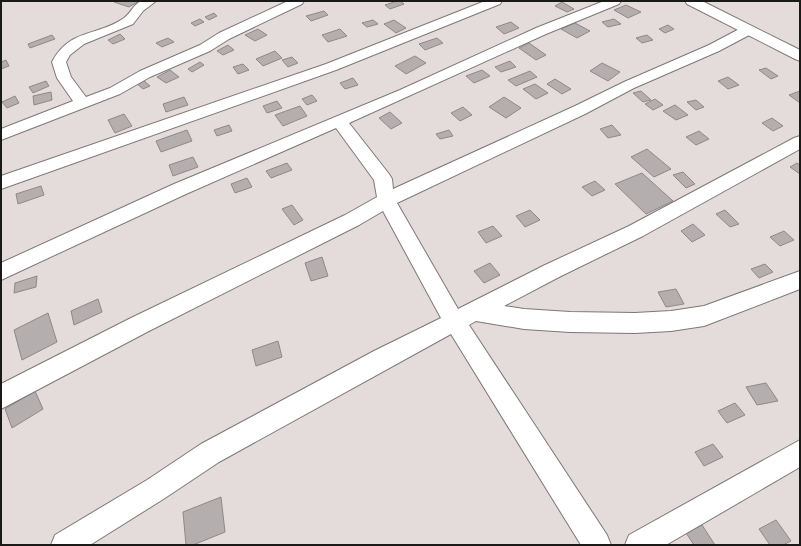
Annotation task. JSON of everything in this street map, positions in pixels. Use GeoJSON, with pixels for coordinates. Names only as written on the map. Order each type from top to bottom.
{"type":"FeatureCollection","features":[{"type":"Feature","properties":{"kind":"main road"},"geometry":{"type":"LineString","coordinates":[[692,1],[800,56]]}},
{"type":"Feature","properties":{"kind":"street"},"geometry":{"type":"LineString","coordinates":[[83,104],[64,78],[59,62],[62,54],[74,44],[92,35],[128,21],[140,7],[150,1]]}},
{"type":"Feature","properties":{"kind":"street"},"geometry":{"type":"LineString","coordinates":[[1,135],[115,91],[145,74],[205,48],[224,36],[298,1]]}},
{"type":"Feature","properties":{"kind":"street"},"geometry":{"type":"LineString","coordinates":[[1,183],[331,67],[496,1]]}},
{"type":"Feature","properties":{"kind":"street"},"geometry":{"type":"LineString","coordinates":[[1,272],[187,187],[436,80],[541,30],[615,1]]}},
{"type":"Feature","properties":{"kind":"street"},"geometry":{"type":"LineString","coordinates":[[1,397],[139,325],[352,220],[386,200],[580,110],[629,85],[714,48],[748,30]]}},
{"type":"Feature","properties":{"kind":"street"},"geometry":{"type":"LineString","coordinates":[[339,121],[383,179],[386,200],[464,316],[598,545]]}},
{"type":"Feature","properties":{"kind":"street"},"geometry":{"type":"LineString","coordinates":[[65,545],[156,490],[210,454],[375,362],[552,271],[636,230],[800,142]]}},
{"type":"Feature","properties":{"kind":"street"},"geometry":{"type":"LineString","coordinates":[[464,316],[570,322],[635,323],[671,321],[704,316],[800,280]]}},
{"type":"Feature","properties":{"kind":"street"},"geometry":{"type":"LineString","coordinates":[[639,545],[800,453]]}},
{"type":"Feature","properties":{"kind":"building"},"geometry":{"type":"Polygon","coordinates":[[[139,1],[129,7],[114,2],[139,1]]]}},
{"type":"Feature","properties":{"kind":"building"},"geometry":{"type":"Polygon","coordinates":[[[397,1],[404,4],[390,9],[385,5],[397,1]]]}},
{"type":"Feature","properties":{"kind":"building"},"geometry":{"type":"Polygon","coordinates":[[[562,2],[574,9],[567,12],[555,6],[562,2]]]}},
{"type":"Feature","properties":{"kind":"building"},"geometry":{"type":"Polygon","coordinates":[[[626,5],[641,12],[628,18],[614,10],[626,5]]]}},
{"type":"Feature","properties":{"kind":"building"},"geometry":{"type":"Polygon","coordinates":[[[324,11],[328,15],[311,21],[306,16],[324,11]]]}},
{"type":"Feature","properties":{"kind":"building"},"geometry":{"type":"Polygon","coordinates":[[[214,13],[217,16],[209,20],[205,17],[214,13]]]}},
{"type":"Feature","properties":{"kind":"building"},"geometry":{"type":"Polygon","coordinates":[[[200,19],[204,22],[195,26],[191,23],[200,19]]]}},
{"type":"Feature","properties":{"kind":"building"},"geometry":{"type":"Polygon","coordinates":[[[614,19],[621,24],[608,27],[602,22],[614,19]]]}},
{"type":"Feature","properties":{"kind":"building"},"geometry":{"type":"Polygon","coordinates":[[[373,20],[378,24],[367,27],[362,23],[373,20]]]}},
{"type":"Feature","properties":{"kind":"building"},"geometry":{"type":"Polygon","coordinates":[[[394,20],[406,28],[396,33],[384,24],[394,20]]]}},
{"type":"Feature","properties":{"kind":"building"},"geometry":{"type":"Polygon","coordinates":[[[511,22],[519,28],[504,34],[496,27],[511,22]]]}},
{"type":"Feature","properties":{"kind":"building"},"geometry":{"type":"Polygon","coordinates":[[[575,23],[590,31],[577,38],[561,29],[575,23]]]}},
{"type":"Feature","properties":{"kind":"building"},"geometry":{"type":"Polygon","coordinates":[[[668,25],[674,29],[665,33],[659,29],[668,25]]]}},
{"type":"Feature","properties":{"kind":"building"},"geometry":{"type":"Polygon","coordinates":[[[258,29],[267,35],[255,41],[245,35],[258,29]]]}},
{"type":"Feature","properties":{"kind":"building"},"geometry":{"type":"Polygon","coordinates":[[[340,29],[347,36],[328,42],[322,35],[340,29]]]}},
{"type":"Feature","properties":{"kind":"building"},"geometry":{"type":"Polygon","coordinates":[[[120,34],[125,39],[113,44],[108,40],[120,34]]]}},
{"type":"Feature","properties":{"kind":"building"},"geometry":{"type":"Polygon","coordinates":[[[52,35],[55,39],[30,48],[28,44],[52,35]]]}},
{"type":"Feature","properties":{"kind":"building"},"geometry":{"type":"Polygon","coordinates":[[[647,35],[653,40],[642,43],[636,38],[647,35]]]}},
{"type":"Feature","properties":{"kind":"building"},"geometry":{"type":"Polygon","coordinates":[[[168,38],[174,42],[162,47],[156,43],[168,38]]]}},
{"type":"Feature","properties":{"kind":"building"},"geometry":{"type":"Polygon","coordinates":[[[437,38],[443,43],[425,50],[419,44],[437,38]]]}},
{"type":"Feature","properties":{"kind":"building"},"geometry":{"type":"Polygon","coordinates":[[[529,43],[546,55],[536,60],[519,48],[529,43]]]}},
{"type":"Feature","properties":{"kind":"building"},"geometry":{"type":"Polygon","coordinates":[[[228,45],[234,50],[223,55],[217,51],[228,45]]]}},
{"type":"Feature","properties":{"kind":"building"},"geometry":{"type":"Polygon","coordinates":[[[275,51],[282,58],[263,66],[256,59],[275,51]]]}},
{"type":"Feature","properties":{"kind":"building"},"geometry":{"type":"Polygon","coordinates":[[[415,56],[426,63],[406,74],[395,66],[415,56]]]}},
{"type":"Feature","properties":{"kind":"building"},"geometry":{"type":"Polygon","coordinates":[[[292,57],[298,63],[288,67],[282,60],[292,57]]]}},
{"type":"Feature","properties":{"kind":"building"},"geometry":{"type":"Polygon","coordinates":[[[6,60],[9,66],[1,69],[1,62],[6,60]]]}},
{"type":"Feature","properties":{"kind":"building"},"geometry":{"type":"Polygon","coordinates":[[[510,61],[516,67],[501,72],[495,67],[510,61]]]}},
{"type":"Feature","properties":{"kind":"building"},"geometry":{"type":"Polygon","coordinates":[[[200,62],[204,65],[192,72],[188,69],[200,62]]]}},
{"type":"Feature","properties":{"kind":"building"},"geometry":{"type":"Polygon","coordinates":[[[602,63],[620,72],[608,81],[590,71],[602,63]]]}},
{"type":"Feature","properties":{"kind":"building"},"geometry":{"type":"Polygon","coordinates":[[[243,64],[249,70],[238,74],[233,67],[243,64]]]}},
{"type":"Feature","properties":{"kind":"building"},"geometry":{"type":"Polygon","coordinates":[[[766,68],[778,76],[771,79],[759,70],[766,68]]]}},
{"type":"Feature","properties":{"kind":"building"},"geometry":{"type":"Polygon","coordinates":[[[170,70],[179,77],[166,83],[157,77],[170,70]]]}},
{"type":"Feature","properties":{"kind":"building"},"geometry":{"type":"Polygon","coordinates":[[[482,70],[490,76],[474,83],[466,76],[482,70]]]}},
{"type":"Feature","properties":{"kind":"building"},"geometry":{"type":"Polygon","coordinates":[[[530,71],[537,77],[516,86],[508,80],[530,71]]]}},
{"type":"Feature","properties":{"kind":"building"},"geometry":{"type":"Polygon","coordinates":[[[728,77],[739,85],[728,89],[718,81],[728,77]]]}},
{"type":"Feature","properties":{"kind":"building"},"geometry":{"type":"Polygon","coordinates":[[[353,78],[358,85],[345,89],[340,83],[353,78]]]}},
{"type":"Feature","properties":{"kind":"building"},"geometry":{"type":"Polygon","coordinates":[[[555,79],[571,89],[562,94],[547,84],[555,79]]]}},
{"type":"Feature","properties":{"kind":"building"},"geometry":{"type":"Polygon","coordinates":[[[143,80],[150,86],[143,89],[136,83],[143,80]]]}},
{"type":"Feature","properties":{"kind":"building"},"geometry":{"type":"Polygon","coordinates":[[[46,81],[49,86],[33,93],[29,87],[46,81]]]}},
{"type":"Feature","properties":{"kind":"building"},"geometry":{"type":"Polygon","coordinates":[[[535,84],[548,93],[536,99],[523,89],[535,84]]]}},
{"type":"Feature","properties":{"kind":"building"},"geometry":{"type":"Polygon","coordinates":[[[641,91],[651,100],[643,102],[633,93],[641,91]]]}},
{"type":"Feature","properties":{"kind":"building"},"geometry":{"type":"Polygon","coordinates":[[[800,91],[800,103],[789,95],[800,91]]]}},
{"type":"Feature","properties":{"kind":"building"},"geometry":{"type":"Polygon","coordinates":[[[51,92],[52,100],[34,105],[33,96],[51,92]]]}},
{"type":"Feature","properties":{"kind":"building"},"geometry":{"type":"Polygon","coordinates":[[[312,95],[317,101],[307,105],[302,99],[312,95]]]}},
{"type":"Feature","properties":{"kind":"building"},"geometry":{"type":"Polygon","coordinates":[[[15,96],[19,103],[7,108],[2,102],[15,96]]]}},
{"type":"Feature","properties":{"kind":"building"},"geometry":{"type":"Polygon","coordinates":[[[184,97],[188,105],[166,112],[163,104],[184,97]]]}},
{"type":"Feature","properties":{"kind":"building"},"geometry":{"type":"Polygon","coordinates":[[[504,97],[521,108],[506,118],[489,107],[504,97]]]}},
{"type":"Feature","properties":{"kind":"building"},"geometry":{"type":"Polygon","coordinates":[[[655,99],[663,105],[653,110],[645,104],[655,99]]]}},
{"type":"Feature","properties":{"kind":"building"},"geometry":{"type":"Polygon","coordinates":[[[696,100],[704,107],[696,110],[687,102],[696,100]]]}},
{"type":"Feature","properties":{"kind":"building"},"geometry":{"type":"Polygon","coordinates":[[[277,101],[282,108],[267,113],[263,106],[277,101]]]}},
{"type":"Feature","properties":{"kind":"building"},"geometry":{"type":"Polygon","coordinates":[[[675,105],[688,115],[676,120],[663,111],[675,105]]]}},
{"type":"Feature","properties":{"kind":"building"},"geometry":{"type":"Polygon","coordinates":[[[300,106],[307,116],[283,126],[275,115],[300,106]]]}},
{"type":"Feature","properties":{"kind":"building"},"geometry":{"type":"Polygon","coordinates":[[[463,107],[472,115],[460,121],[451,113],[463,107]]]}},
{"type":"Feature","properties":{"kind":"building"},"geometry":{"type":"Polygon","coordinates":[[[390,112],[402,123],[391,129],[379,118],[390,112]]]}},
{"type":"Feature","properties":{"kind":"building"},"geometry":{"type":"Polygon","coordinates":[[[124,114],[132,126],[115,133],[108,120],[124,114]]]}},
{"type":"Feature","properties":{"kind":"building"},"geometry":{"type":"Polygon","coordinates":[[[772,118],[783,126],[773,131],[762,123],[772,118]]]}},
{"type":"Feature","properties":{"kind":"building"},"geometry":{"type":"Polygon","coordinates":[[[229,125],[232,131],[217,136],[214,130],[229,125]]]}},
{"type":"Feature","properties":{"kind":"building"},"geometry":{"type":"Polygon","coordinates":[[[612,125],[621,135],[608,138],[600,129],[612,125]]]}},
{"type":"Feature","properties":{"kind":"building"},"geometry":{"type":"Polygon","coordinates":[[[187,130],[192,141],[161,152],[156,141],[187,130]]]}},
{"type":"Feature","properties":{"kind":"building"},"geometry":{"type":"Polygon","coordinates":[[[449,130],[453,136],[440,139],[436,134],[449,130]]]}},
{"type":"Feature","properties":{"kind":"building"},"geometry":{"type":"Polygon","coordinates":[[[699,131],[709,139],[696,145],[686,137],[699,131]]]}},
{"type":"Feature","properties":{"kind":"building"},"geometry":{"type":"Polygon","coordinates":[[[647,149],[671,169],[654,177],[631,157],[647,149]]]}},
{"type":"Feature","properties":{"kind":"building"},"geometry":{"type":"Polygon","coordinates":[[[193,157],[198,167],[173,176],[169,165],[193,157]]]}},
{"type":"Feature","properties":{"kind":"building"},"geometry":{"type":"Polygon","coordinates":[[[287,163],[292,170],[271,178],[266,171],[287,163]]]}},
{"type":"Feature","properties":{"kind":"building"},"geometry":{"type":"Polygon","coordinates":[[[797,163],[800,165],[800,174],[790,167],[797,163]]]}},
{"type":"Feature","properties":{"kind":"building"},"geometry":{"type":"Polygon","coordinates":[[[683,172],[695,184],[686,188],[673,175],[683,172]]]}},
{"type":"Feature","properties":{"kind":"building"},"geometry":{"type":"Polygon","coordinates":[[[642,173],[673,201],[646,214],[615,184],[642,173]]]}},
{"type":"Feature","properties":{"kind":"building"},"geometry":{"type":"Polygon","coordinates":[[[247,178],[252,187],[235,193],[231,184],[247,178]]]}},
{"type":"Feature","properties":{"kind":"building"},"geometry":{"type":"Polygon","coordinates":[[[595,181],[605,190],[592,196],[582,187],[595,181]]]}},
{"type":"Feature","properties":{"kind":"building"},"geometry":{"type":"Polygon","coordinates":[[[41,186],[44,195],[18,204],[16,194],[41,186]]]}},
{"type":"Feature","properties":{"kind":"building"},"geometry":{"type":"Polygon","coordinates":[[[292,205],[303,220],[294,225],[282,209],[292,205]]]}},
{"type":"Feature","properties":{"kind":"building"},"geometry":{"type":"Polygon","coordinates":[[[530,210],[540,220],[525,227],[516,216],[530,210]]]}},
{"type":"Feature","properties":{"kind":"building"},"geometry":{"type":"Polygon","coordinates":[[[725,210],[739,224],[730,227],[716,214],[725,210]]]}},
{"type":"Feature","properties":{"kind":"building"},"geometry":{"type":"Polygon","coordinates":[[[693,224],[705,235],[692,242],[681,231],[693,224]]]}},
{"type":"Feature","properties":{"kind":"building"},"geometry":{"type":"Polygon","coordinates":[[[493,226],[502,236],[486,243],[478,232],[493,226]]]}},
{"type":"Feature","properties":{"kind":"building"},"geometry":{"type":"Polygon","coordinates":[[[784,231],[794,240],[780,246],[770,237],[784,231]]]}},
{"type":"Feature","properties":{"kind":"building"},"geometry":{"type":"Polygon","coordinates":[[[322,257],[328,276],[311,281],[305,263],[322,257]]]}},
{"type":"Feature","properties":{"kind":"building"},"geometry":{"type":"Polygon","coordinates":[[[490,263],[500,275],[484,283],[474,271],[490,263]]]}},
{"type":"Feature","properties":{"kind":"building"},"geometry":{"type":"Polygon","coordinates":[[[765,264],[773,272],[759,278],[751,269],[765,264]]]}},
{"type":"Feature","properties":{"kind":"building"},"geometry":{"type":"Polygon","coordinates":[[[37,276],[36,287],[14,293],[15,283],[37,276]]]}},
{"type":"Feature","properties":{"kind":"building"},"geometry":{"type":"Polygon","coordinates":[[[676,289],[684,304],[666,307],[658,292],[676,289]]]}},
{"type":"Feature","properties":{"kind":"building"},"geometry":{"type":"Polygon","coordinates":[[[98,299],[102,312],[74,325],[71,311],[98,299]]]}},
{"type":"Feature","properties":{"kind":"building"},"geometry":{"type":"Polygon","coordinates":[[[48,313],[57,342],[22,360],[14,330],[48,313]]]}},
{"type":"Feature","properties":{"kind":"building"},"geometry":{"type":"Polygon","coordinates":[[[278,341],[282,357],[256,366],[252,350],[278,341]]]}},
{"type":"Feature","properties":{"kind":"building"},"geometry":{"type":"Polygon","coordinates":[[[766,383],[778,401],[757,405],[746,387],[766,383]]]}},
{"type":"Feature","properties":{"kind":"building"},"geometry":{"type":"Polygon","coordinates":[[[35,391],[43,409],[12,428],[5,409],[35,391]]]}},
{"type":"Feature","properties":{"kind":"building"},"geometry":{"type":"Polygon","coordinates":[[[735,403],[745,415],[727,423],[718,411],[735,403]]]}},
{"type":"Feature","properties":{"kind":"building"},"geometry":{"type":"Polygon","coordinates":[[[713,444],[723,457],[704,466],[695,452],[713,444]]]}},
{"type":"Feature","properties":{"kind":"building"},"geometry":{"type":"Polygon","coordinates":[[[221,497],[225,532],[193,545],[186,545],[183,512],[221,497]]]}},
{"type":"Feature","properties":{"kind":"building"},"geometry":{"type":"Polygon","coordinates":[[[776,520],[791,541],[783,545],[770,545],[759,529],[776,520]]]}},
{"type":"Feature","properties":{"kind":"building"},"geometry":{"type":"Polygon","coordinates":[[[702,525],[715,545],[694,545],[686,533],[702,525]]]}}]}
